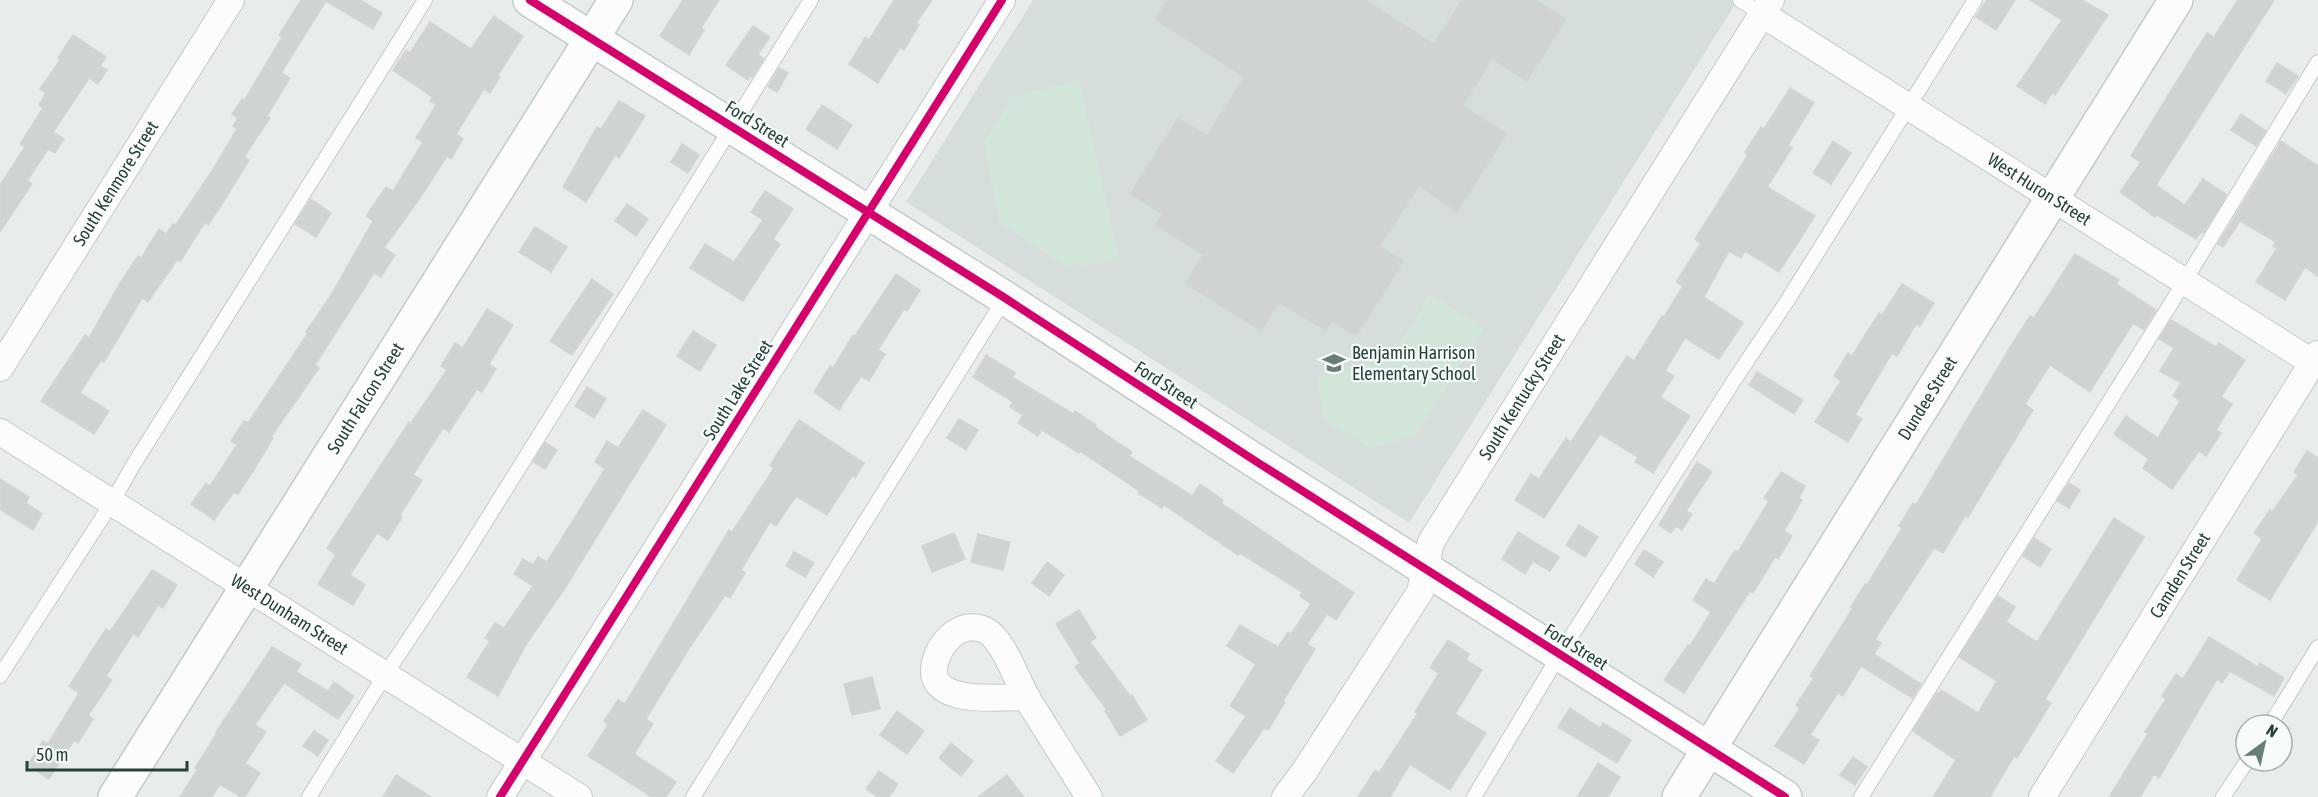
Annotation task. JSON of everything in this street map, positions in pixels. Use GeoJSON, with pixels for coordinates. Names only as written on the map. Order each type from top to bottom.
{"type":"FeatureCollection","features":[{"type":"Feature","properties":{"kind":"street","name":"South Kenmore Street"},"geometry":{"type":"LineString","coordinates":[[0,368],[231,0]]}},
{"type":"Feature","properties":{"kind":"street","name":"Ford Street"},"geometry":{"type":"LineString","coordinates":[[530,0],[1005,298],[1425,569],[1785,797]]}},
{"type":"Feature","properties":{"kind":"street","name":"South Falcon Street"},"geometry":{"type":"LineString","coordinates":[[116,797],[616,0]]}},
{"type":"Feature","properties":{"kind":"street","name":"South Lake Street"},"geometry":{"type":"LineString","coordinates":[[500,797],[1002,0]]}},
{"type":"Feature","properties":{"kind":"street","name":"Dundee Street"},"geometry":{"type":"LineString","coordinates":[[1679,797],[2176,0]]}},
{"type":"Feature","properties":{"kind":"street","name":"West Huron Street"},"geometry":{"type":"LineString","coordinates":[[1766,7],[1908,107],[2184,281],[2316,361]]}},
{"type":"Feature","properties":{"kind":"street","name":"South Kentucky Street"},"geometry":{"type":"LineString","coordinates":[[1285,797],[1304,772],[1420,592],[1431,542],[1596,282],[1766,7]]}},
{"type":"Feature","properties":{"kind":"street","name":"Camden Street"},"geometry":{"type":"LineString","coordinates":[[2043,797],[2316,361]]}},
{"type":"Feature","properties":{"kind":"street","name":"West Dunham Street"},"geometry":{"type":"LineString","coordinates":[[0,432],[579,797]]}},
{"type":"Feature","properties":{"kind":"street"},"geometry":{"type":"LineString","coordinates":[[1027,697],[1089,797]]}},
{"type":"Feature","properties":{"kind":"lane"},"geometry":{"type":"LineString","coordinates":[[0,676],[111,504],[425,0]]}},
{"type":"Feature","properties":{"kind":"lane"},"geometry":{"type":"LineString","coordinates":[[309,797],[385,675],[459,564],[811,0]]}},
{"type":"Feature","properties":{"kind":"lane"},"geometry":{"type":"LineString","coordinates":[[1740,0],[1766,7]]}},
{"type":"Feature","properties":{"kind":"lane"},"geometry":{"type":"LineString","coordinates":[[1474,797],[1560,654],[1789,298],[1975,0]]}},
{"type":"Feature","properties":{"kind":"lane"},"geometry":{"type":"LineString","coordinates":[[1862,797],[2318,62]]}},
{"type":"Feature","properties":{"kind":"lane"},"geometry":{"type":"LineString","coordinates":[[693,797],[1005,298]]}},
{"type":"Feature","properties":{"kind":"lane"},"geometry":{"type":"LineString","coordinates":[[2277,713],[2318,647]]}},
{"type":"Feature","properties":{"kind":"lane"},"geometry":{"type":"LineString","coordinates":[[2223,797],[2239,773]]}},
{"type":"Feature","properties":{"kind":"shaded area","name":"Benjamin Harrison Elementary School"},"geometry":{"type":"Polygon","coordinates":[[[1033,0],[1738,0],[1409,523],[906,202],[1033,0]]]}},
{"type":"Feature","properties":{"kind":"green space"},"geometry":{"type":"Polygon","coordinates":[[[1079,81],[1119,258],[1067,268],[999,221],[984,143],[1013,96],[1079,81]]]}},
{"type":"Feature","properties":{"kind":"green space"},"geometry":{"type":"Polygon","coordinates":[[[1429,294],[1484,328],[1415,436],[1370,448],[1324,420],[1316,376],[1359,367],[1389,353],[1406,334],[1429,294]]]}},
{"type":"Feature","properties":{"kind":"building"},"geometry":{"type":"Polygon","coordinates":[[[301,0],[360,0],[382,13],[373,29],[326,1],[281,73],[290,78],[267,116],[270,118],[244,157],[249,160],[224,201],[208,225],[205,222],[180,262],[177,260],[148,302],[142,298],[104,362],[101,360],[80,393],[109,411],[94,434],[41,401],[85,335],[89,338],[138,256],[141,258],[159,229],[166,234],[173,224],[175,226],[212,171],[237,129],[233,126],[238,118],[232,114],[242,99],[244,101],[282,37],[279,35],[301,0]]]}},
{"type":"Feature","properties":{"kind":"building"},"geometry":{"type":"Polygon","coordinates":[[[683,0],[719,0],[701,28],[704,30],[689,55],[660,36],[683,0]]]}},
{"type":"Feature","properties":{"kind":"building"},"geometry":{"type":"Polygon","coordinates":[[[894,0],[932,0],[916,23],[919,25],[904,50],[900,47],[878,83],[849,64],[865,38],[869,40],[894,0]]]}},
{"type":"Feature","properties":{"kind":"building"},"geometry":{"type":"Polygon","coordinates":[[[1167,0],[1365,0],[1434,44],[1462,0],[1536,0],[1566,19],[1527,81],[1492,59],[1463,106],[1507,134],[1457,212],[1419,186],[1380,246],[1404,261],[1356,336],[1332,321],[1326,331],[1279,302],[1261,331],[1185,283],[1203,255],[1156,225],[1162,214],[1130,194],[1178,118],[1207,136],[1244,77],[1155,19],[1167,0]]]}},
{"type":"Feature","properties":{"kind":"building"},"geometry":{"type":"Polygon","coordinates":[[[1987,0],[2015,0],[1996,30],[1976,17],[1987,0]]]}},
{"type":"Feature","properties":{"kind":"building"},"geometry":{"type":"Polygon","coordinates":[[[2030,0],[2082,0],[2108,15],[2055,95],[2052,93],[2045,104],[2017,86],[2062,20],[2030,0]]]}},
{"type":"Feature","properties":{"kind":"building"},"geometry":{"type":"Polygon","coordinates":[[[2238,0],[2274,0],[2156,185],[2185,205],[2203,179],[2227,195],[2203,233],[2201,232],[2196,239],[2157,215],[2155,217],[2120,192],[2141,162],[2131,156],[2172,89],[2207,33],[2214,37],[2238,0]]]}},
{"type":"Feature","properties":{"kind":"building"},"geometry":{"type":"Polygon","coordinates":[[[494,16],[523,36],[498,75],[500,77],[490,93],[484,89],[456,134],[463,139],[451,159],[447,156],[384,248],[395,255],[381,277],[374,273],[315,365],[319,368],[271,437],[273,438],[255,468],[238,494],[234,492],[214,520],[191,504],[206,483],[210,486],[237,445],[231,441],[244,421],[248,423],[308,333],[306,332],[331,295],[373,221],[366,216],[386,187],[393,191],[423,142],[416,138],[436,105],[430,101],[432,97],[393,70],[406,50],[410,53],[430,22],[471,49],[494,16]]]}},
{"type":"Feature","properties":{"kind":"building"},"geometry":{"type":"Polygon","coordinates":[[[753,26],[770,37],[758,55],[764,59],[748,80],[726,65],[753,26]]]}},
{"type":"Feature","properties":{"kind":"building"},"geometry":{"type":"Polygon","coordinates":[[[73,35],[106,57],[100,66],[107,70],[98,84],[89,78],[53,132],[64,139],[55,153],[48,149],[27,181],[32,184],[0,232],[0,185],[25,147],[20,144],[43,108],[39,105],[46,93],[40,89],[60,60],[58,58],[73,35]]]}},
{"type":"Feature","properties":{"kind":"building"},"geometry":{"type":"Polygon","coordinates":[[[2277,63],[2298,76],[2286,94],[2266,81],[2277,63]]]}},
{"type":"Feature","properties":{"kind":"building"},"geometry":{"type":"Polygon","coordinates":[[[779,68],[788,73],[777,92],[768,87],[779,68]]]}},
{"type":"Feature","properties":{"kind":"building"},"geometry":{"type":"Polygon","coordinates":[[[1790,88],[1814,103],[1788,145],[1792,148],[1767,187],[1815,216],[1779,272],[1745,251],[1741,258],[1729,251],[1704,297],[1743,323],[1719,359],[1685,338],[1665,371],[1674,376],[1660,397],[1690,416],[1653,473],[1635,462],[1638,457],[1600,434],[1544,518],[1515,500],[1531,474],[1539,479],[1566,438],[1571,442],[1627,356],[1634,361],[1662,316],[1664,317],[1683,286],[1676,282],[1701,243],[1695,239],[1748,155],[1745,152],[1761,127],[1764,129],[1790,88]]]}},
{"type":"Feature","properties":{"kind":"building"},"geometry":{"type":"Polygon","coordinates":[[[619,101],[645,116],[619,158],[615,155],[586,202],[563,187],[597,127],[601,129],[619,101]]]}},
{"type":"Feature","properties":{"kind":"building"},"geometry":{"type":"Polygon","coordinates":[[[822,105],[852,125],[837,149],[806,129],[822,105]]]}},
{"type":"Feature","properties":{"kind":"building"},"geometry":{"type":"Polygon","coordinates":[[[2241,114],[2266,131],[2256,146],[2231,130],[2241,114]]]}},
{"type":"Feature","properties":{"kind":"building"},"geometry":{"type":"Polygon","coordinates":[[[1833,141],[1851,153],[1831,184],[1813,173],[1833,141]]]}},
{"type":"Feature","properties":{"kind":"building"},"geometry":{"type":"Polygon","coordinates":[[[2281,141],[2318,166],[2318,276],[2305,267],[2285,300],[2256,282],[2277,248],[2273,246],[2276,242],[2240,221],[2223,247],[2218,244],[2281,141]]]}},
{"type":"Feature","properties":{"kind":"building"},"geometry":{"type":"Polygon","coordinates":[[[682,144],[699,155],[688,173],[671,162],[682,144]]]}},
{"type":"Feature","properties":{"kind":"building"},"geometry":{"type":"Polygon","coordinates":[[[765,191],[793,209],[773,239],[780,244],[743,301],[690,268],[705,244],[734,262],[763,220],[751,212],[765,191]]]}},
{"type":"Feature","properties":{"kind":"building"},"geometry":{"type":"Polygon","coordinates":[[[311,199],[331,213],[316,237],[295,224],[311,199]]]}},
{"type":"Feature","properties":{"kind":"building"},"geometry":{"type":"Polygon","coordinates":[[[627,204],[648,219],[636,236],[615,221],[627,204]]]}},
{"type":"Feature","properties":{"kind":"building"},"geometry":{"type":"Polygon","coordinates":[[[535,227],[567,247],[551,272],[519,252],[535,227]]]}},
{"type":"Feature","properties":{"kind":"building"},"geometry":{"type":"Polygon","coordinates":[[[2075,254],[2119,280],[2116,284],[2156,310],[2144,330],[2133,323],[2090,392],[2050,365],[2025,404],[2033,410],[1968,517],[1965,516],[1943,553],[1934,548],[1875,639],[1881,643],[1874,654],[1921,684],[1912,698],[1861,666],[1843,696],[1838,693],[1810,735],[1819,740],[1804,764],[1775,746],[1800,708],[1796,705],[1814,678],[1810,676],[1853,608],[1851,607],[1865,584],[1867,585],[1902,528],[1899,526],[1913,503],[1916,505],[2009,349],[2030,316],[2034,318],[2075,254]]]}},
{"type":"Feature","properties":{"kind":"building"},"geometry":{"type":"Polygon","coordinates":[[[896,274],[920,290],[907,311],[904,309],[878,350],[885,354],[869,381],[861,376],[839,410],[814,392],[830,366],[833,368],[896,274]]]}},
{"type":"Feature","properties":{"kind":"building"},"geometry":{"type":"Polygon","coordinates":[[[592,279],[613,294],[572,355],[550,341],[592,279]]]}},
{"type":"Feature","properties":{"kind":"building"},"geometry":{"type":"Polygon","coordinates":[[[1902,284],[1934,303],[1920,326],[1916,324],[1897,356],[1892,353],[1855,415],[1862,419],[1848,442],[1815,422],[1841,381],[1834,376],[1848,353],[1852,356],[1879,313],[1882,315],[1902,284]]]}},
{"type":"Feature","properties":{"kind":"building"},"geometry":{"type":"Polygon","coordinates":[[[487,309],[513,325],[489,364],[496,369],[482,392],[477,389],[449,432],[443,428],[413,475],[422,480],[400,515],[402,517],[388,540],[377,533],[350,575],[365,585],[353,605],[318,584],[336,555],[327,548],[409,422],[411,423],[447,370],[441,366],[455,343],[463,348],[487,309]]]}},
{"type":"Feature","properties":{"kind":"building"},"geometry":{"type":"Polygon","coordinates":[[[2171,320],[2216,347],[2219,343],[2245,360],[2221,397],[2232,404],[2216,430],[2221,433],[2206,456],[2199,451],[2172,489],[2143,468],[2149,459],[2114,434],[2126,416],[2158,438],[2180,401],[2173,396],[2181,383],[2160,371],[2174,348],[2159,339],[2171,320]]]}},
{"type":"Feature","properties":{"kind":"building"},"geometry":{"type":"Polygon","coordinates":[[[693,331],[716,345],[700,371],[677,356],[693,331]]]}},
{"type":"Feature","properties":{"kind":"building"},"geometry":{"type":"Polygon","coordinates":[[[986,355],[1015,373],[1012,377],[1073,414],[1075,411],[1096,425],[1095,427],[1132,452],[1129,456],[1192,496],[1200,484],[1223,500],[1221,503],[1354,593],[1336,620],[1327,614],[1307,644],[1315,649],[1283,701],[1285,702],[1268,730],[1264,728],[1233,773],[1216,761],[1246,716],[1230,706],[1256,664],[1227,646],[1240,625],[1278,647],[1288,632],[1291,634],[1311,604],[1300,596],[1302,592],[1240,553],[1238,555],[1164,505],[1162,508],[1138,493],[1139,491],[1080,451],[1079,453],[1042,430],[1038,436],[1018,423],[1023,415],[1010,407],[1013,402],[973,377],[986,355]]]}},
{"type":"Feature","properties":{"kind":"building"},"geometry":{"type":"Polygon","coordinates":[[[1757,372],[1803,400],[1794,414],[1749,385],[1757,372]]]}},
{"type":"Feature","properties":{"kind":"building"},"geometry":{"type":"Polygon","coordinates":[[[587,387],[606,399],[594,418],[575,406],[587,387]]]}},
{"type":"Feature","properties":{"kind":"building"},"geometry":{"type":"Polygon","coordinates":[[[643,410],[666,425],[565,588],[527,643],[498,696],[467,677],[490,641],[485,638],[495,623],[504,628],[533,586],[514,574],[523,559],[533,565],[538,557],[547,562],[605,469],[595,462],[607,441],[618,448],[643,410]]]}},
{"type":"Feature","properties":{"kind":"building"},"geometry":{"type":"Polygon","coordinates":[[[959,419],[978,430],[966,450],[947,438],[959,419]]]}},
{"type":"Feature","properties":{"kind":"building"},"geometry":{"type":"Polygon","coordinates":[[[799,420],[864,463],[855,478],[852,476],[827,515],[796,496],[776,526],[770,522],[741,570],[745,573],[730,598],[725,595],[688,650],[646,719],[653,724],[634,754],[676,782],[666,797],[652,797],[588,756],[608,725],[604,721],[618,700],[625,704],[729,530],[732,532],[774,468],[770,465],[799,420]]]}},
{"type":"Feature","properties":{"kind":"building"},"geometry":{"type":"Polygon","coordinates":[[[545,442],[557,450],[545,469],[533,462],[545,442]]]}},
{"type":"Feature","properties":{"kind":"building"},"geometry":{"type":"Polygon","coordinates":[[[2307,451],[2318,458],[2318,521],[2270,600],[2237,580],[2262,539],[2254,533],[2298,475],[2294,472],[2307,451]]]}},
{"type":"Feature","properties":{"kind":"building"},"geometry":{"type":"Polygon","coordinates":[[[1697,462],[1712,472],[1686,511],[1692,514],[1682,530],[1676,526],[1671,533],[1659,525],[1697,462]]]}},
{"type":"Feature","properties":{"kind":"building"},"geometry":{"type":"Polygon","coordinates":[[[1781,472],[1805,486],[1799,498],[1802,500],[1784,531],[1792,536],[1778,559],[1775,557],[1753,593],[1750,591],[1684,693],[1664,680],[1688,645],[1690,646],[1711,612],[1693,600],[1706,579],[1714,584],[1735,550],[1738,552],[1769,501],[1764,498],[1781,472]]]}},
{"type":"Feature","properties":{"kind":"building"},"geometry":{"type":"Polygon","coordinates":[[[0,479],[29,497],[26,503],[42,514],[33,530],[0,509],[0,479]]]}},
{"type":"Feature","properties":{"kind":"building"},"geometry":{"type":"Polygon","coordinates":[[[2069,483],[2080,490],[2069,508],[2057,501],[2069,483]]]}},
{"type":"Feature","properties":{"kind":"building"},"geometry":{"type":"Polygon","coordinates":[[[2114,518],[2144,537],[2045,699],[2051,703],[2017,758],[2014,756],[1990,797],[1933,797],[1956,760],[1913,731],[1941,690],[1978,713],[1997,681],[1959,657],[1998,596],[2015,607],[2006,622],[2037,642],[2114,518]]]}},
{"type":"Feature","properties":{"kind":"building"},"geometry":{"type":"Polygon","coordinates":[[[1579,525],[1598,537],[1585,557],[1566,545],[1579,525]]]}},
{"type":"Feature","properties":{"kind":"building"},"geometry":{"type":"Polygon","coordinates":[[[1518,532],[1559,557],[1550,571],[1533,561],[1525,574],[1502,559],[1518,532]]]}},
{"type":"Feature","properties":{"kind":"building"},"geometry":{"type":"Polygon","coordinates":[[[954,533],[965,559],[932,572],[922,546],[954,533]]]}},
{"type":"Feature","properties":{"kind":"building"},"geometry":{"type":"Polygon","coordinates":[[[978,534],[1010,542],[1003,570],[971,562],[978,534]]]}},
{"type":"Feature","properties":{"kind":"building"},"geometry":{"type":"Polygon","coordinates":[[[2034,538],[2051,549],[2040,567],[2023,556],[2034,538]]]}},
{"type":"Feature","properties":{"kind":"building"},"geometry":{"type":"Polygon","coordinates":[[[1644,550],[1663,562],[1653,577],[1635,564],[1644,550]]]}},
{"type":"Feature","properties":{"kind":"building"},"geometry":{"type":"Polygon","coordinates":[[[794,552],[814,563],[805,577],[786,566],[794,552]]]}},
{"type":"Feature","properties":{"kind":"building"},"geometry":{"type":"Polygon","coordinates":[[[1047,562],[1064,575],[1049,596],[1032,583],[1047,562]]]}},
{"type":"Feature","properties":{"kind":"building"},"geometry":{"type":"Polygon","coordinates":[[[152,570],[177,585],[163,608],[158,605],[138,637],[133,634],[106,676],[112,680],[88,715],[93,719],[78,743],[74,740],[49,779],[28,765],[43,741],[48,744],[79,693],[69,686],[106,629],[110,632],[152,570]]]}},
{"type":"Feature","properties":{"kind":"building"},"geometry":{"type":"Polygon","coordinates":[[[1079,610],[1096,638],[1090,642],[1130,696],[1132,695],[1147,720],[1120,736],[1105,711],[1107,710],[1075,667],[1080,663],[1056,624],[1079,610]]]}},
{"type":"Feature","properties":{"kind":"building"},"geometry":{"type":"Polygon","coordinates":[[[2209,637],[2258,667],[2260,663],[2284,678],[2274,696],[2230,671],[2222,683],[2217,679],[2159,778],[2154,774],[2140,797],[2109,797],[2148,734],[2145,732],[2166,699],[2162,696],[2176,674],[2183,679],[2209,637]]]}},
{"type":"Feature","properties":{"kind":"building"},"geometry":{"type":"Polygon","coordinates":[[[1448,640],[1469,654],[1466,660],[1482,670],[1455,714],[1486,733],[1450,790],[1410,764],[1390,797],[1358,797],[1375,770],[1379,773],[1418,713],[1415,712],[1439,673],[1430,668],[1448,640]]]}},
{"type":"Feature","properties":{"kind":"building"},"geometry":{"type":"Polygon","coordinates":[[[272,647],[301,664],[296,672],[328,691],[334,682],[354,696],[338,719],[284,683],[255,725],[266,732],[245,763],[260,773],[245,797],[241,797],[220,784],[212,797],[180,797],[216,732],[272,647]]]}},
{"type":"Feature","properties":{"kind":"building"},"geometry":{"type":"Polygon","coordinates":[[[872,677],[880,709],[852,715],[844,684],[872,677]]]}},
{"type":"Feature","properties":{"kind":"building"},"geometry":{"type":"Polygon","coordinates":[[[1570,708],[1600,728],[1603,723],[1631,740],[1617,763],[1558,727],[1570,708]]]}},
{"type":"Feature","properties":{"kind":"building"},"geometry":{"type":"Polygon","coordinates":[[[897,711],[924,731],[907,754],[880,735],[897,711]]]}},
{"type":"Feature","properties":{"kind":"building"},"geometry":{"type":"Polygon","coordinates":[[[314,731],[328,740],[318,756],[303,746],[314,731]]]}},
{"type":"Feature","properties":{"kind":"building"},"geometry":{"type":"Polygon","coordinates":[[[951,743],[973,761],[961,776],[939,758],[951,743]]]}},
{"type":"Feature","properties":{"kind":"building"},"geometry":{"type":"Polygon","coordinates":[[[1853,757],[1867,767],[1855,785],[1840,775],[1853,757]]]}},
{"type":"Feature","properties":{"kind":"building"},"geometry":{"type":"Polygon","coordinates":[[[1598,763],[1620,777],[1608,797],[1577,797],[1598,763]]]}},
{"type":"Feature","properties":{"kind":"building"},"geometry":{"type":"Polygon","coordinates":[[[879,771],[898,784],[889,797],[878,797],[866,789],[879,771]]]}},
{"type":"Feature","properties":{"kind":"building"},"geometry":{"type":"Polygon","coordinates":[[[396,775],[431,797],[383,797],[396,775]]]}},
{"type":"Feature","properties":{"kind":"building"},"geometry":{"type":"Polygon","coordinates":[[[1007,775],[1024,797],[978,797],[1007,775]]]}},
{"type":"Feature","properties":{"kind":"cycle path"},"geometry":{"type":"LineString","coordinates":[[530,0],[1005,298],[1260,464],[1785,797]]}},
{"type":"Feature","properties":{"kind":"cycle path"},"geometry":{"type":"LineString","coordinates":[[500,797],[1002,0]]}},
{"type":"Feature","properties":{"kind":"place","name":"Benjamin Harrison Elementary School"},"geometry":{"type":"Point","coordinates":[1334,363]}}]}
